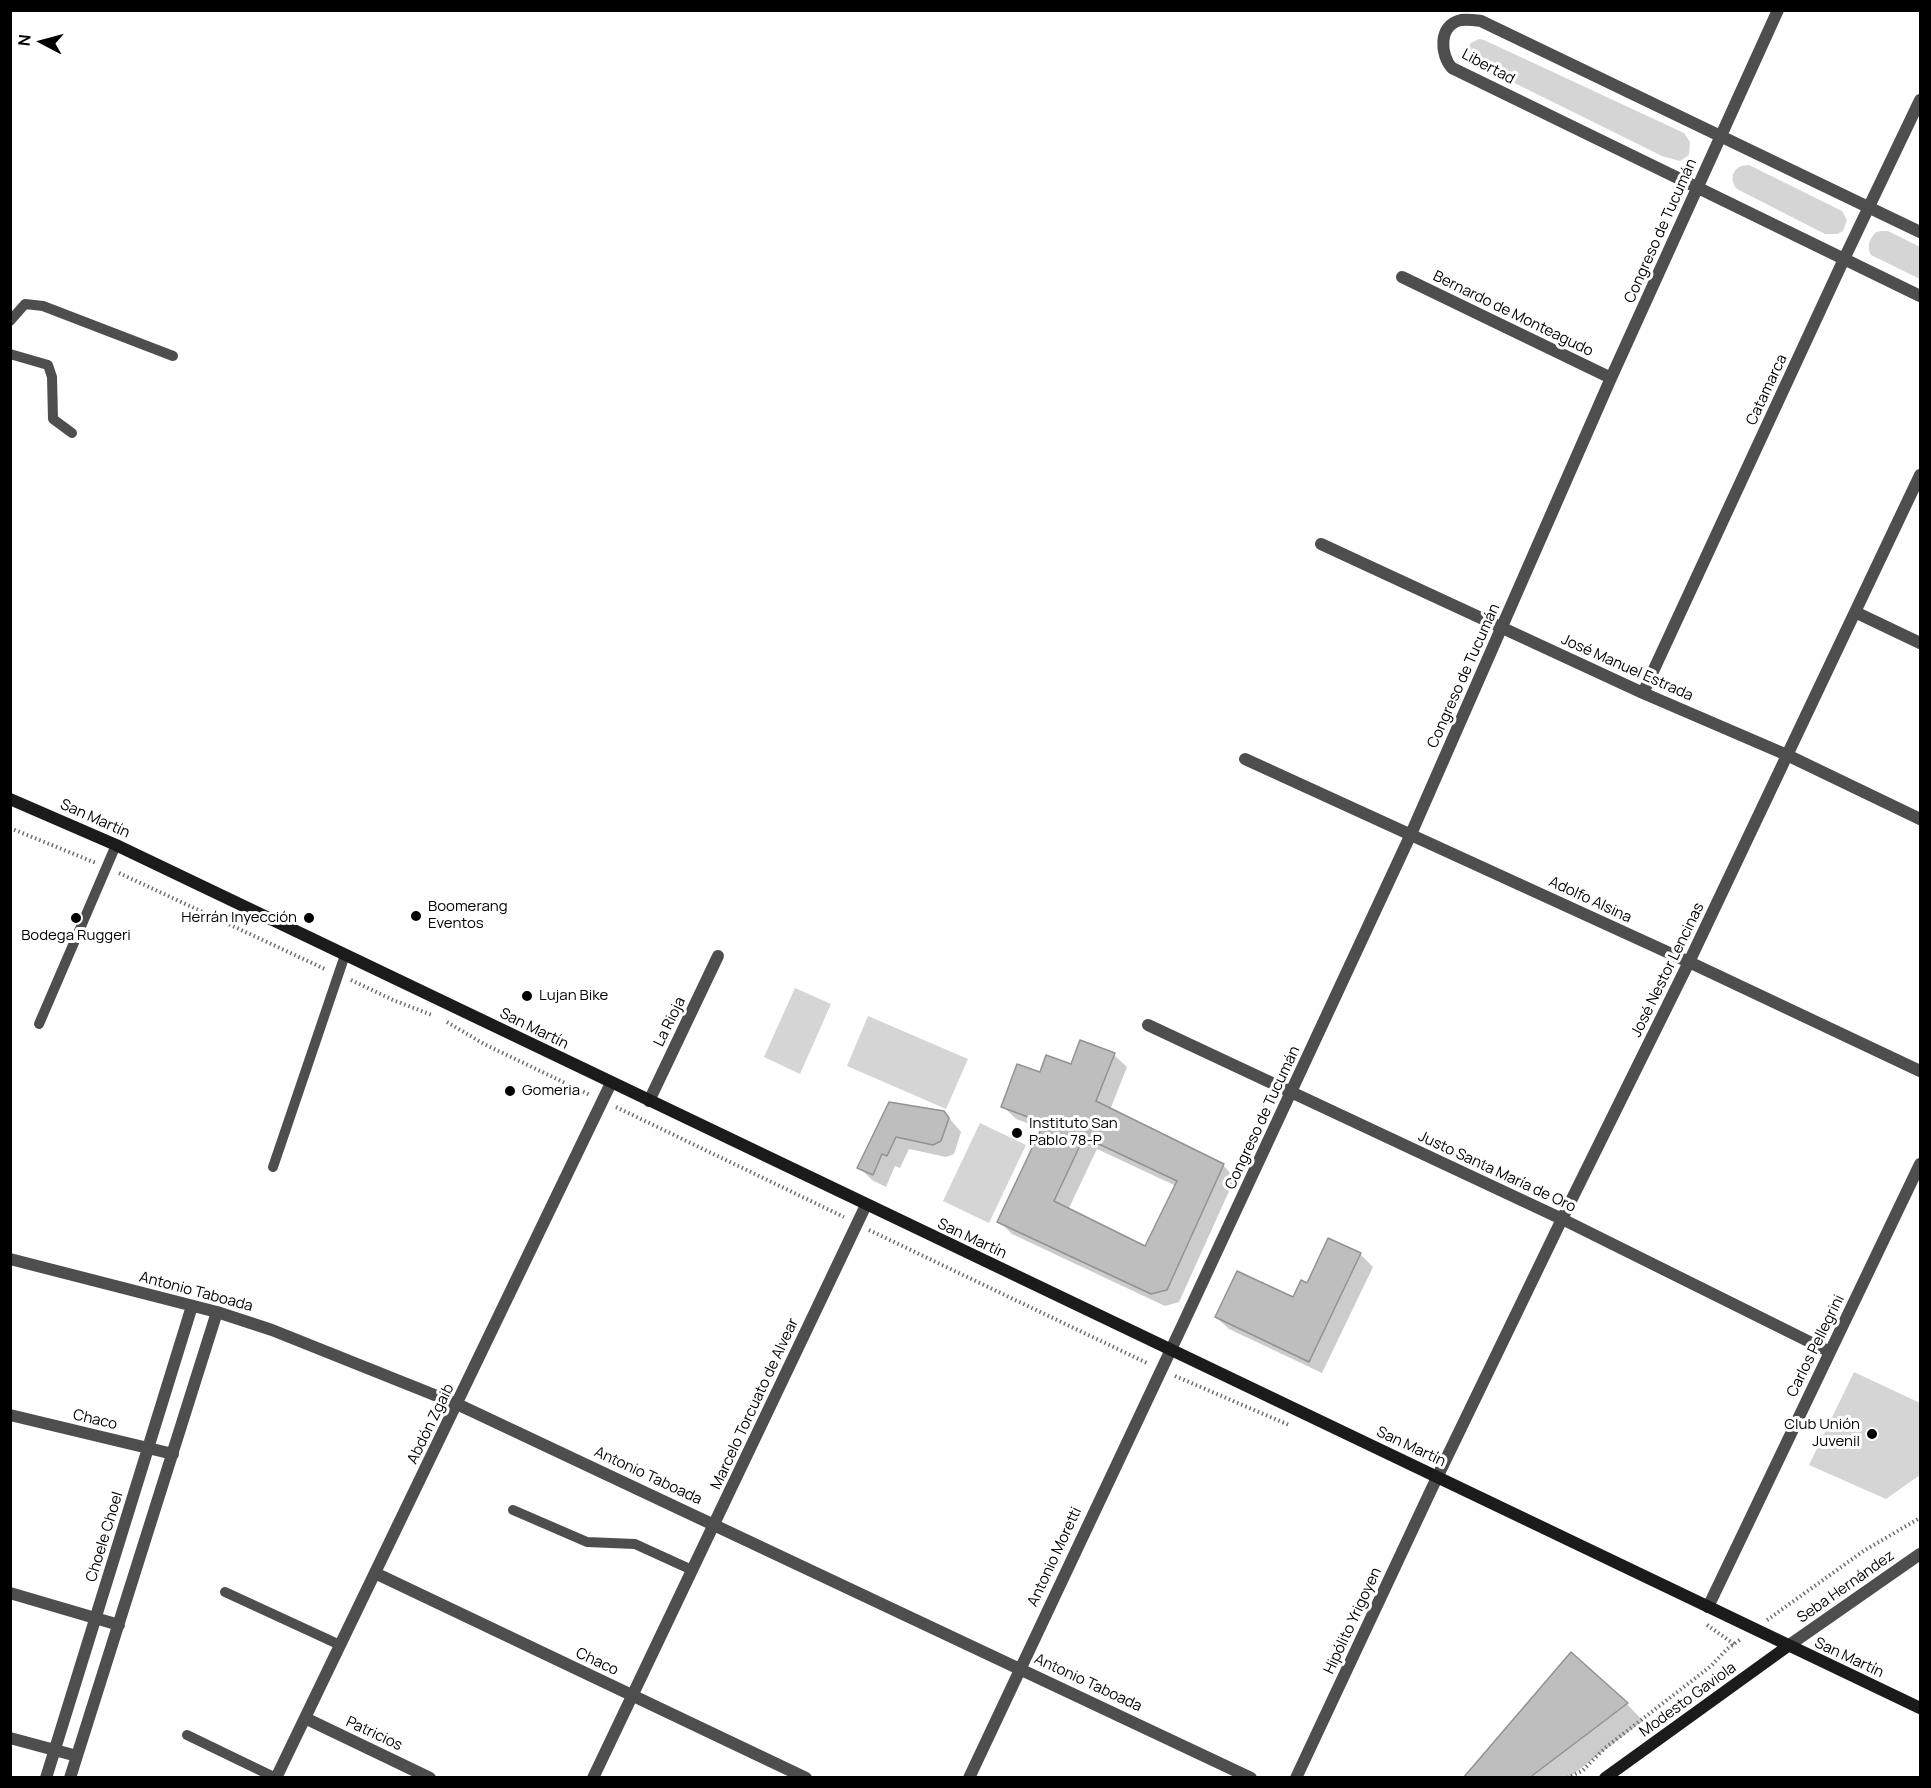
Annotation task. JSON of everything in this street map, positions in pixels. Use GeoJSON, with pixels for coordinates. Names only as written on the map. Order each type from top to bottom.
{"type":"FeatureCollection","features":[{"type":"Feature","properties":{"kind":"main road","name":"San Martín"},"geometry":{"type":"LineString","coordinates":[[10,799],[117,845],[1920,1708]]}},
{"type":"Feature","properties":{"kind":"main road","name":"Modesto Gaviola"},"geometry":{"type":"LineString","coordinates":[[1605,1778],[1788,1646]]}},
{"type":"Feature","properties":{"kind":"street","name":"Congreso de Tucumán"},"geometry":{"type":"LineString","coordinates":[[1170,1350],[1411,834],[1611,378],[1778,10]]}},
{"type":"Feature","properties":{"kind":"street","name":"Libertad"},"geometry":{"type":"LineString","coordinates":[[1920,232],[1481,21],[1460,20],[1449,27],[1445,33],[1443,52],[1452,68],[1920,296]]}},
{"type":"Feature","properties":{"kind":"street","name":"Catamarca"},"geometry":{"type":"LineString","coordinates":[[1644,693],[1844,258],[1920,100]]}},
{"type":"Feature","properties":{"kind":"street","name":"Bernardo de Monteagudo"},"geometry":{"type":"LineString","coordinates":[[1402,277],[1611,378]]}},
{"type":"Feature","properties":{"kind":"street","name":"José Nestor Lencinas"},"geometry":{"type":"LineString","coordinates":[[1438,1477],[1689,962],[1920,475]]}},
{"type":"Feature","properties":{"kind":"street","name":"José Manuel Estrada"},"geometry":{"type":"LineString","coordinates":[[1321,544],[1644,693],[1787,755],[1920,819]]}},
{"type":"Feature","properties":{"kind":"street"},"geometry":{"type":"LineString","coordinates":[[1855,612],[1920,643]]}},
{"type":"Feature","properties":{"kind":"street","name":"Adolfo Alsina"},"geometry":{"type":"LineString","coordinates":[[1245,759],[1689,962],[1920,1071]]}},
{"type":"Feature","properties":{"kind":"street","name":"La Rioja"},"geometry":{"type":"LineString","coordinates":[[649,1101],[718,956]]}},
{"type":"Feature","properties":{"kind":"street","name":"Justo Santa María de Oro"},"geometry":{"type":"LineString","coordinates":[[1148,1025],[1562,1219],[1830,1352]]}},
{"type":"Feature","properties":{"kind":"street","name":"Abdón Zgaib"},"geometry":{"type":"LineString","coordinates":[[276,1778],[611,1083]]}},
{"type":"Feature","properties":{"kind":"street","name":"Carlos Pellegrini"},"geometry":{"type":"LineString","coordinates":[[1708,1607],[1920,1164]]}},
{"type":"Feature","properties":{"kind":"street","name":"Marcelo Torcuato de Alvear"},"geometry":{"type":"LineString","coordinates":[[593,1778],[866,1205]]}},
{"type":"Feature","properties":{"kind":"street","name":"Antonio Taboada"},"geometry":{"type":"LineString","coordinates":[[10,1260],[217,1312],[272,1330],[457,1404],[1251,1778]]}},
{"type":"Feature","properties":{"kind":"street","name":"Choele Choel"},"geometry":{"type":"LineString","coordinates":[[45,1778],[192,1306]]}},
{"type":"Feature","properties":{"kind":"street"},"geometry":{"type":"LineString","coordinates":[[70,1778],[217,1312]]}},
{"type":"Feature","properties":{"kind":"street","name":"Antonio Moretti"},"geometry":{"type":"LineString","coordinates":[[969,1778],[1170,1350]]}},
{"type":"Feature","properties":{"kind":"street","name":"Chaco"},"geometry":{"type":"LineString","coordinates":[[10,1415],[173,1454]]}},
{"type":"Feature","properties":{"kind":"street","name":"Hipólito Yrigoyen"},"geometry":{"type":"LineString","coordinates":[[1296,1778],[1438,1477]]}},
{"type":"Feature","properties":{"kind":"street","name":"Seba Hernández"},"geometry":{"type":"LineString","coordinates":[[1788,1646],[1920,1554]]}},
{"type":"Feature","properties":{"kind":"street","name":"Chaco"},"geometry":{"type":"LineString","coordinates":[[375,1573],[632,1695],[787,1774],[806,1778]]}},
{"type":"Feature","properties":{"kind":"street"},"geometry":{"type":"LineString","coordinates":[[10,1593],[119,1625]]}},
{"type":"Feature","properties":{"kind":"street","name":"Patricios"},"geometry":{"type":"LineString","coordinates":[[305,1718],[430,1778]]}},
{"type":"Feature","properties":{"kind":"street"},"geometry":{"type":"LineString","coordinates":[[10,1738],[77,1756]]}},
{"type":"Feature","properties":{"kind":"lane"},"geometry":{"type":"LineString","coordinates":[[10,321],[25,304],[43,306],[172,357]]}},
{"type":"Feature","properties":{"kind":"lane"},"geometry":{"type":"LineString","coordinates":[[10,354],[48,365],[52,376],[53,419],[72,433]]}},
{"type":"Feature","properties":{"kind":"lane"},"geometry":{"type":"LineString","coordinates":[[39,1024],[117,845]]}},
{"type":"Feature","properties":{"kind":"lane"},"geometry":{"type":"LineString","coordinates":[[273,1167],[345,956]]}},
{"type":"Feature","properties":{"kind":"lane"},"geometry":{"type":"LineString","coordinates":[[513,1510],[588,1542],[635,1544],[692,1570]]}},
{"type":"Feature","properties":{"kind":"lane"},"geometry":{"type":"LineString","coordinates":[[225,1592],[340,1645]]}},
{"type":"Feature","properties":{"kind":"lane"},"geometry":{"type":"LineString","coordinates":[[187,1735],[276,1778]]}},
{"type":"Feature","properties":{"kind":"path"},"geometry":{"type":"LineString","coordinates":[[10,828],[107,868],[393,1000],[440,1018],[484,1044],[1160,1370],[1294,1427]]}},
{"type":"Feature","properties":{"kind":"path"},"geometry":{"type":"LineString","coordinates":[[1567,1778],[1582,1771],[1605,1748],[1711,1666],[1734,1644],[1865,1550],[1920,1518]]}},
{"type":"Feature","properties":{"kind":"path"},"geometry":{"type":"LineString","coordinates":[[1707,1625],[1734,1644]]}},
{"type":"Feature","properties":{"kind":"shaded area"},"geometry":{"type":"Polygon","coordinates":[[[1479,39],[1684,133],[1690,142],[1689,155],[1680,161],[1662,156],[1474,63],[1469,59],[1468,48],[1471,43],[1479,39]]]}},
{"type":"Feature","properties":{"kind":"shaded area"},"geometry":{"type":"Polygon","coordinates":[[[1749,165],[1842,211],[1847,220],[1843,231],[1837,234],[1825,234],[1737,189],[1733,183],[1733,173],[1741,166],[1749,165]]]}},
{"type":"Feature","properties":{"kind":"shaded area"},"geometry":{"type":"Polygon","coordinates":[[[1888,231],[1920,247],[1920,279],[1871,255],[1870,240],[1876,232],[1888,231]]]}},
{"type":"Feature","properties":{"kind":"shaded area"},"geometry":{"type":"Polygon","coordinates":[[[795,988],[831,1004],[800,1074],[764,1057],[795,988]]]}},
{"type":"Feature","properties":{"kind":"shaded area"},"geometry":{"type":"Polygon","coordinates":[[[868,1016],[968,1059],[946,1109],[847,1066],[868,1016]]]}},
{"type":"Feature","properties":{"kind":"shaded area"},"geometry":{"type":"Polygon","coordinates":[[[980,1123],[1026,1145],[989,1223],[943,1201],[980,1123]]]}},
{"type":"Feature","properties":{"kind":"shaded area","name":"Club Unión Juvenil"},"geometry":{"type":"Polygon","coordinates":[[[1854,1372],[1920,1403],[1920,1475],[1886,1499],[1809,1465],[1854,1372]]]}},
{"type":"Feature","properties":{"kind":"building"},"geometry":{"type":"Polygon","coordinates":[[[1080,1040],[1115,1053],[1096,1101],[1224,1164],[1167,1290],[1151,1294],[997,1222],[1044,1123],[1001,1107],[1017,1064],[1040,1072],[1046,1055],[1071,1064],[1080,1040]],[[1084,1137],[1054,1201],[1145,1246],[1177,1181],[1084,1137]]]}},
{"type":"Feature","properties":{"kind":"building"},"geometry":{"type":"Polygon","coordinates":[[[889,1102],[944,1111],[949,1118],[941,1141],[933,1145],[896,1137],[887,1156],[882,1154],[873,1175],[857,1168],[889,1102]]]}},
{"type":"Feature","properties":{"kind":"building"},"geometry":{"type":"Polygon","coordinates":[[[1328,1238],[1361,1253],[1309,1362],[1215,1317],[1237,1271],[1293,1297],[1301,1280],[1307,1283],[1328,1238]]]}},
{"type":"Feature","properties":{"kind":"building"},"geometry":{"type":"Polygon","coordinates":[[[1571,1652],[1628,1703],[1529,1778],[1463,1778],[1571,1652]]]}},
{"type":"Feature","properties":{"kind":"place","name":"Boomerang Eventos"},"geometry":{"type":"Point","coordinates":[416,916]}},
{"type":"Feature","properties":{"kind":"place","name":"Bodega Ruggeri"},"geometry":{"type":"Point","coordinates":[76,918]}},
{"type":"Feature","properties":{"kind":"place","name":"Herrán Inyección"},"geometry":{"type":"Point","coordinates":[309,918]}},
{"type":"Feature","properties":{"kind":"place","name":"Lujan Bike"},"geometry":{"type":"Point","coordinates":[527,996]}},
{"type":"Feature","properties":{"kind":"place","name":"Gomeria"},"geometry":{"type":"Point","coordinates":[510,1091]}},
{"type":"Feature","properties":{"kind":"place","name":"Instituto San Pablo 78-P"},"geometry":{"type":"Point","coordinates":[1017,1133]}},
{"type":"Feature","properties":{"kind":"place","name":"Club Unión Juvenil"},"geometry":{"type":"Point","coordinates":[1872,1434]}}]}
